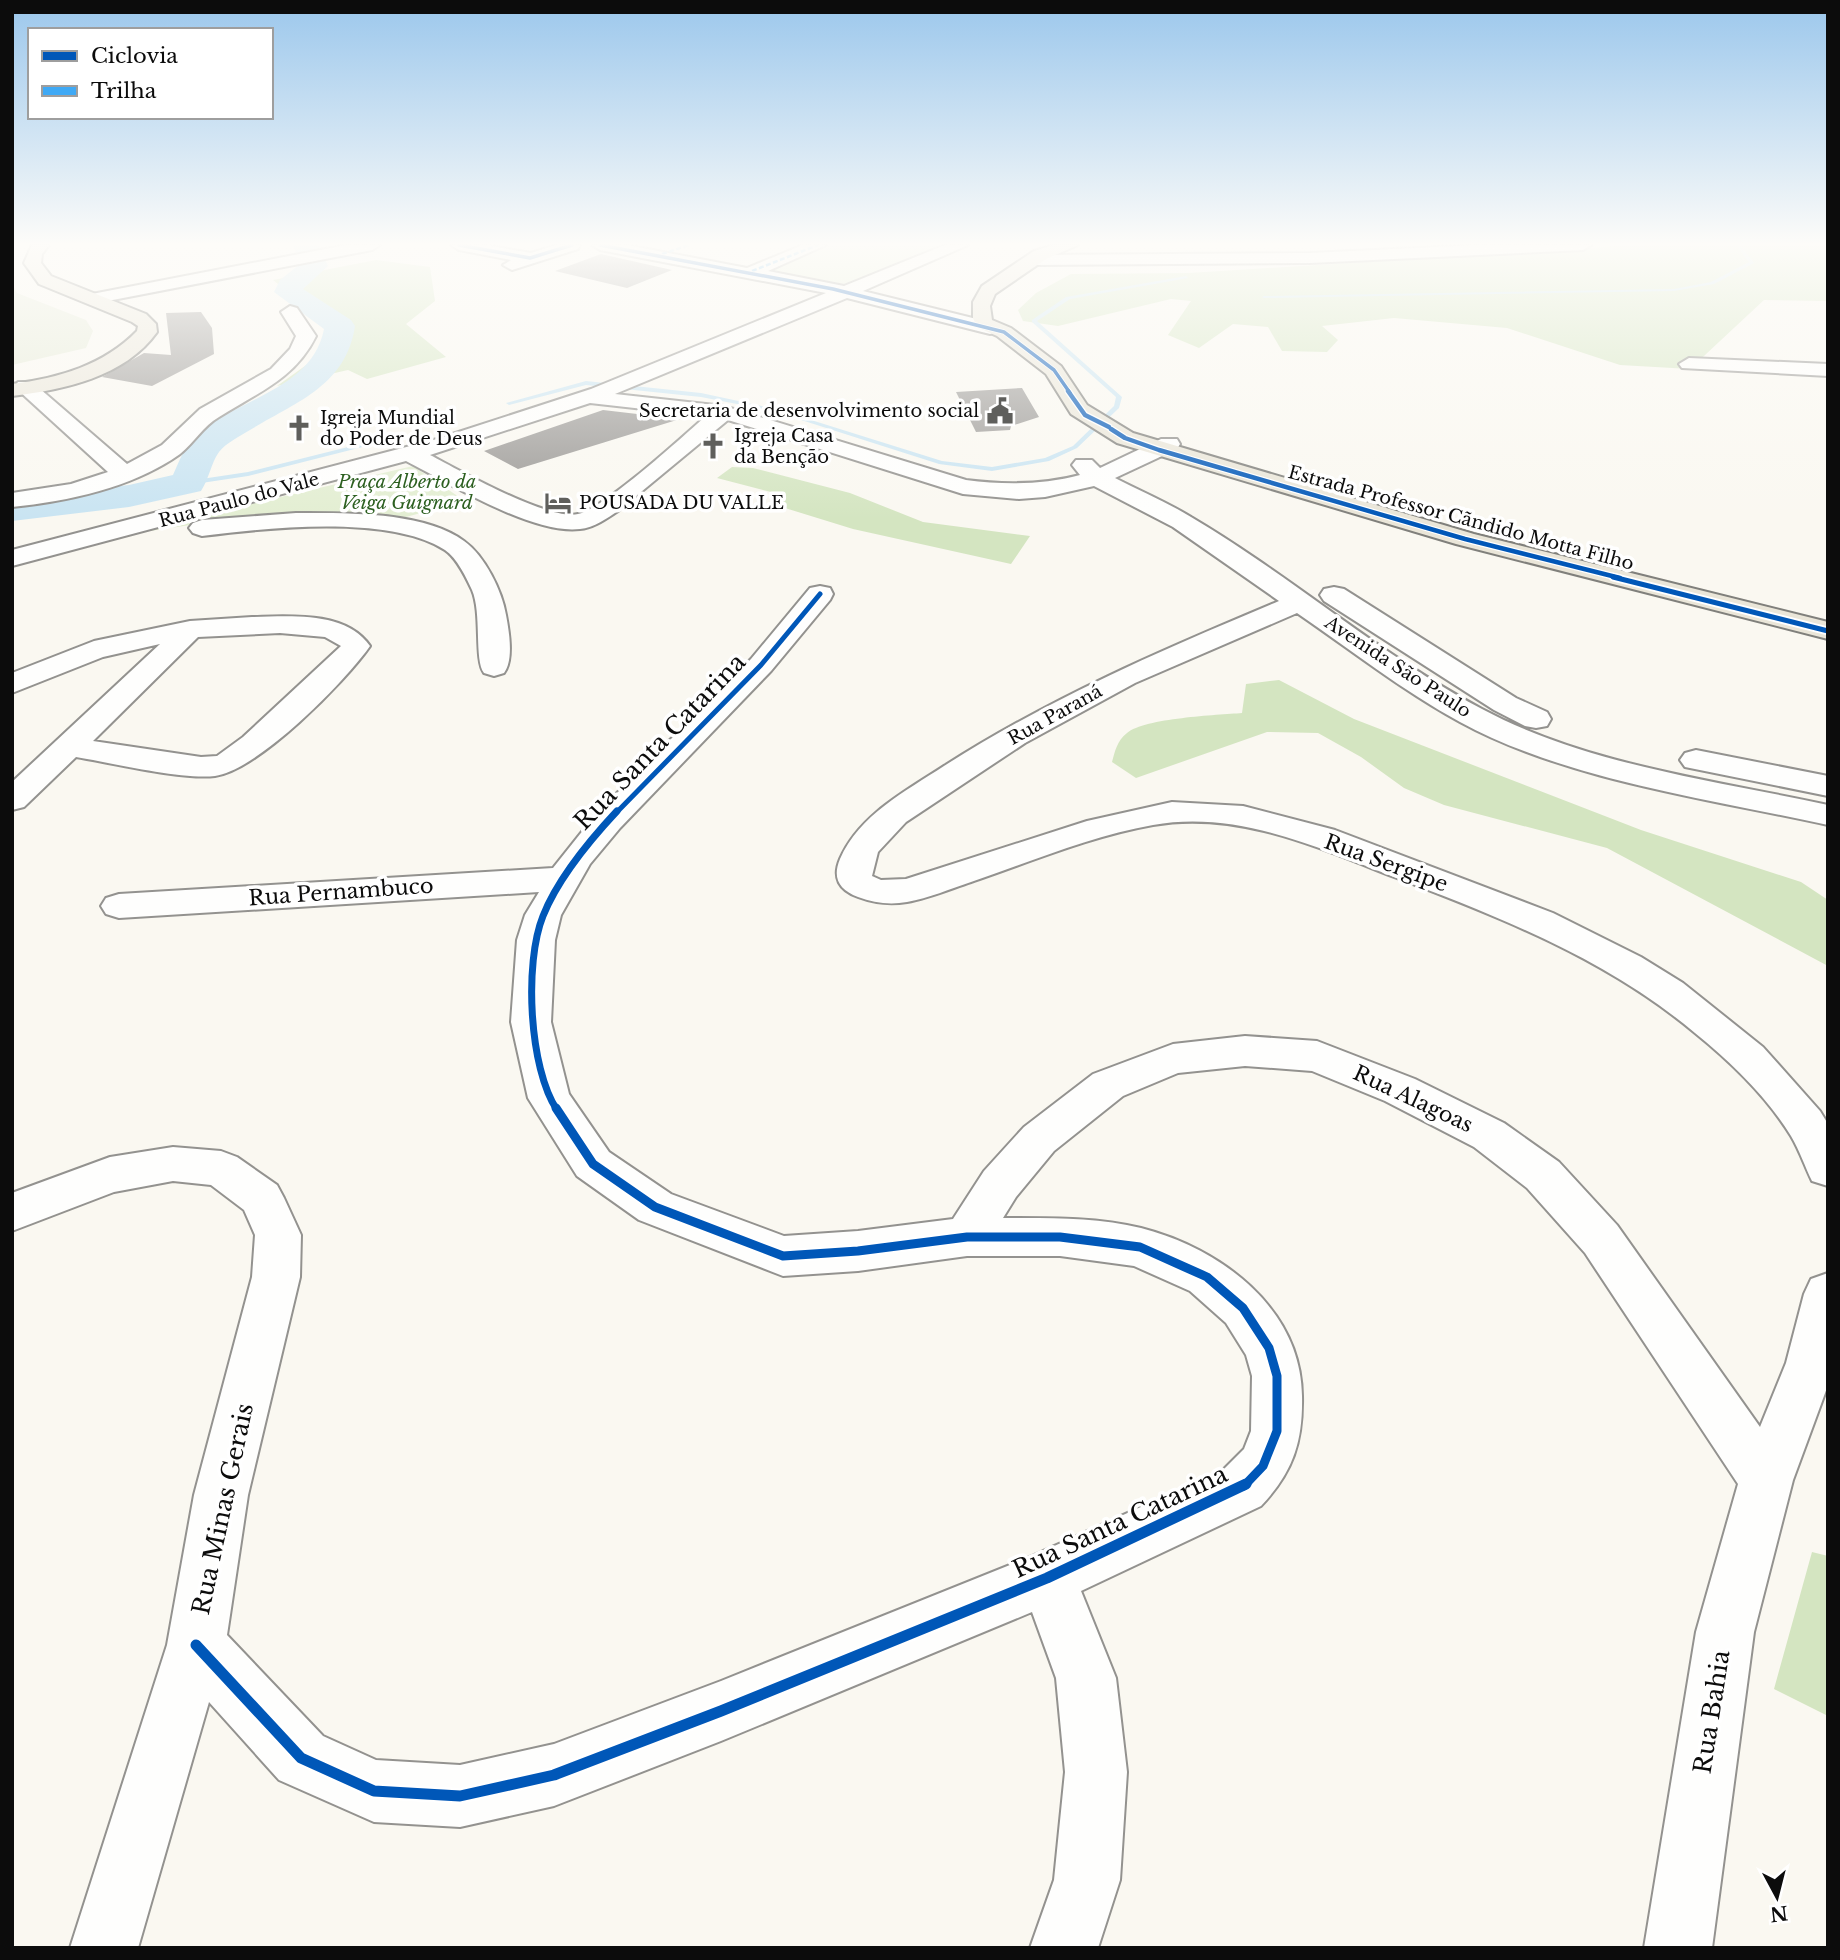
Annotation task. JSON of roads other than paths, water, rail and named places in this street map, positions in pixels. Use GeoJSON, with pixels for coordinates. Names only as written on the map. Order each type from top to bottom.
{"type":"FeatureCollection","features":[{"type":"Feature","properties":{"kind":"main road"},"geometry":{"type":"LineString","coordinates":[[20,388],[83,373],[127,351],[142,336]]}},
{"type":"Feature","properties":{"kind":"main road"},"geometry":{"type":"LineString","coordinates":[[1006,336],[1055,370],[1079,409],[1108,446]]}},
{"type":"Feature","properties":{"kind":"main road","name":"Estrada Professor Cãndido Motta Filho"},"geometry":{"type":"LineString","coordinates":[[1108,446],[1172,450],[1465,539],[1828,631]]}},
{"type":"Feature","properties":{"kind":"street"},"geometry":{"type":"LineString","coordinates":[[12,500],[57,495],[124,474],[168,452],[187,438],[204,416],[286,369],[300,353],[306,336]]}},
{"type":"Feature","properties":{"kind":"street","name":"Rua Paulo do Vale"},"geometry":{"type":"LineString","coordinates":[[12,559],[411,455],[591,395],[738,336]]}},
{"type":"Feature","properties":{"kind":"street"},"geometry":{"type":"LineString","coordinates":[[1689,364],[1828,370]]}},
{"type":"Feature","properties":{"kind":"street"},"geometry":{"type":"LineString","coordinates":[[20,388],[124,474]]}},
{"type":"Feature","properties":{"kind":"street"},"geometry":{"type":"LineString","coordinates":[[591,395],[724,412],[962,487],[997,493],[1035,493],[1108,446],[1172,450]]}},
{"type":"Feature","properties":{"kind":"street"},"geometry":{"type":"LineString","coordinates":[[411,455],[519,506],[557,521],[578,522],[606,508],[724,412]]}},
{"type":"Feature","properties":{"kind":"street","name":"Avenida São Paulo"},"geometry":{"type":"LineString","coordinates":[[1108,446],[1182,522],[1473,717],[1548,748],[1614,768],[1828,815]]}},
{"type":"Feature","properties":{"kind":"street","name":"Avenida São Paulo"},"geometry":{"type":"LineString","coordinates":[[1108,446],[1442,664],[1505,704],[1536,719],[1636,748],[1828,786]]}},
{"type":"Feature","properties":{"kind":"street"},"geometry":{"type":"LineString","coordinates":[[12,559],[105,542],[226,525],[317,521],[409,526],[456,546],[482,581],[495,616],[494,667]]}},
{"type":"Feature","properties":{"kind":"street","name":"Rua Santa Catarina"},"geometry":{"type":"LineString","coordinates":[[196,1645],[301,1758],[374,1791],[460,1796],[554,1775],[1047,1578],[1242,1488],[1263,1466],[1277,1431],[1277,1376],[1269,1348],[1242,1308],[1207,1277],[1140,1247],[1060,1237],[967,1237],[858,1251],[783,1256],[655,1207],[593,1164],[549,1098],[531,1022],[536,940],[543,915],[576,859],[644,781],[735,694],[783,641],[820,594]]}},
{"type":"Feature","properties":{"kind":"street","name":"Rua Paraná"},"geometry":{"type":"LineString","coordinates":[[855,881],[854,866],[865,846],[885,823],[909,803],[980,757],[1069,705],[1125,677],[1300,602]]}},
{"type":"Feature","properties":{"kind":"street"},"geometry":{"type":"LineString","coordinates":[[12,684],[94,650],[190,629],[282,624],[328,630],[349,637],[356,646],[338,668],[247,749],[220,766],[201,767],[71,747]]}},
{"type":"Feature","properties":{"kind":"street"},"geometry":{"type":"LineString","coordinates":[[12,800],[71,747],[190,629]]}},
{"type":"Feature","properties":{"kind":"street","name":"Rua Sergipe"},"geometry":{"type":"LineString","coordinates":[[855,881],[867,890],[888,893],[910,890],[1087,831],[1145,817],[1189,811],[1245,815],[1360,852],[1506,906],[1589,943],[1645,974],[1688,1002],[1778,1086],[1816,1136],[1828,1169]]}},
{"type":"Feature","properties":{"kind":"street","name":"Rua Pernambuco"},"geometry":{"type":"LineString","coordinates":[[118,906],[563,879]]}},
{"type":"Feature","properties":{"kind":"street","name":"Rua Alagoas"},"geometry":{"type":"LineString","coordinates":[[967,1237],[1000,1184],[1039,1139],[1108,1084],[1173,1059],[1245,1051],[1317,1056],[1400,1090],[1489,1135],[1543,1175],[1601,1239],[1766,1480]]}},
{"type":"Feature","properties":{"kind":"street","name":"Rua Minas Gerais"},"geometry":{"type":"LineString","coordinates":[[12,1212],[110,1175],[173,1164],[220,1169],[261,1198],[278,1235],[276,1277],[221,1495],[196,1645],[104,1948]]}},
{"type":"Feature","properties":{"kind":"street"},"geometry":{"type":"LineString","coordinates":[[1766,1480],[1811,1363],[1828,1294]]}},
{"type":"Feature","properties":{"kind":"street","name":"Rua Bahia"},"geometry":{"type":"LineString","coordinates":[[1678,1948],[1725,1632],[1766,1480]]}},
{"type":"Feature","properties":{"kind":"street"},"geometry":{"type":"LineString","coordinates":[[1047,1578],[1086,1678],[1096,1772],[1087,1881],[1064,1948]]}},
{"type":"Feature","properties":{"kind":"waterway"},"geometry":{"type":"LineString","coordinates":[[12,509],[129,496],[188,483],[206,445],[308,381],[325,366],[336,347],[338,336]]}},
{"type":"Feature","properties":{"kind":"waterway"},"geometry":{"type":"LineString","coordinates":[[509,403],[586,383],[701,395],[774,410],[941,463],[992,469],[1047,460],[1075,447],[1117,407],[1119,397],[1051,336]]}},
{"type":"Feature","properties":{"kind":"waterway"},"geometry":{"type":"LineString","coordinates":[[188,483],[248,474],[388,439]]}},
{"type":"Feature","properties":{"kind":"place","name":"Secretaria de desenvolvimento social"},"geometry":{"type":"Point","coordinates":[1000,411]}},
{"type":"Feature","properties":{"kind":"place","name":"Igreja Mundial do Poder de Deus"},"geometry":{"type":"Point","coordinates":[299,428]}},
{"type":"Feature","properties":{"kind":"place","name":"Igreja Casa da Benção"},"geometry":{"type":"Point","coordinates":[713,446]}},
{"type":"Feature","properties":{"kind":"place","name":"POUSADA DU VALLE"},"geometry":{"type":"Point","coordinates":[558,503]}},
{"type":"Feature","properties":{"kind":"park label","name":"Praça Alberto da Veiga Guignard"},"geometry":{"type":"Point","coordinates":[407,492]}}]}
